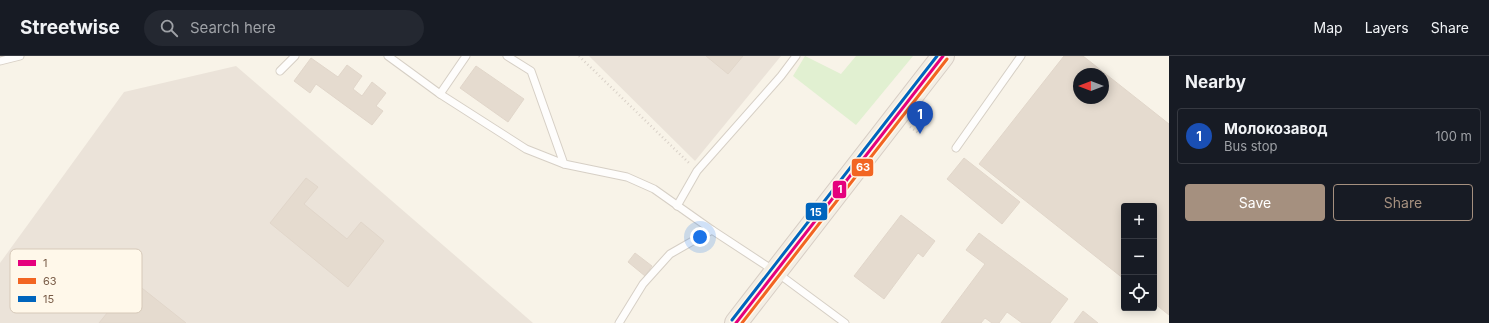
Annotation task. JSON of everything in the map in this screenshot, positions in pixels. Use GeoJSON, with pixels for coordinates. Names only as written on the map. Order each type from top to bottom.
{"type":"FeatureCollection","features":[{"type":"Feature","properties":{"kind":"main road"},"geometry":{"type":"LineString","coordinates":[[736,323],[943,56]]}},
{"type":"Feature","properties":{"kind":"lane"},"geometry":{"type":"LineString","coordinates":[[0,61],[20,56]]}},
{"type":"Feature","properties":{"kind":"lane"},"geometry":{"type":"LineString","coordinates":[[280,71],[295,56]]}},
{"type":"Feature","properties":{"kind":"lane"},"geometry":{"type":"LineString","coordinates":[[388,56],[440,94],[526,149],[564,164],[626,177],[654,189],[712,230],[776,272],[845,323]]}},
{"type":"Feature","properties":{"kind":"lane"},"geometry":{"type":"LineString","coordinates":[[440,94],[466,56]]}},
{"type":"Feature","properties":{"kind":"lane"},"geometry":{"type":"LineString","coordinates":[[506,56],[531,71],[564,164]]}},
{"type":"Feature","properties":{"kind":"lane"},"geometry":{"type":"LineString","coordinates":[[677,206],[697,171],[781,76],[796,56]]}},
{"type":"Feature","properties":{"kind":"lane"},"geometry":{"type":"LineString","coordinates":[[956,148],[1021,56]]}},
{"type":"Feature","properties":{"kind":"lane"},"geometry":{"type":"LineString","coordinates":[[619,323],[643,284],[670,254],[712,230]]}},
{"type":"Feature","properties":{"kind":"path"},"geometry":{"type":"LineString","coordinates":[[579,56],[697,171]]}},
{"type":"Feature","properties":{"kind":"shaded area"},"geometry":{"type":"Polygon","coordinates":[[[589,56],[781,56],[695,161],[589,56]]]}},
{"type":"Feature","properties":{"kind":"shaded area"},"geometry":{"type":"Polygon","coordinates":[[[236,66],[533,323],[0,323],[0,263],[10,249],[10,313],[142,313],[142,249],[10,249],[124,92],[236,66]]]}},
{"type":"Feature","properties":{"kind":"green space"},"geometry":{"type":"Polygon","coordinates":[[[805,56],[841,74],[856,56],[913,56],[856,125],[793,76],[805,56]]]}},
{"type":"Feature","properties":{"kind":"building"},"geometry":{"type":"Polygon","coordinates":[[[706,56],[743,56],[728,74],[706,56]]]}},
{"type":"Feature","properties":{"kind":"building"},"geometry":{"type":"Polygon","coordinates":[[[1064,56],[1083,56],[1098,68],[1073,68],[1073,104],[1109,104],[1109,77],[1169,124],[1169,315],[1157,305],[1157,203],[1121,203],[1121,277],[979,164],[1064,56]]]}},
{"type":"Feature","properties":{"kind":"building"},"geometry":{"type":"Polygon","coordinates":[[[311,58],[338,77],[347,65],[362,76],[353,89],[362,96],[372,82],[386,93],[376,106],[383,111],[372,125],[316,84],[310,93],[294,81],[311,58]]]}},
{"type":"Feature","properties":{"kind":"building"},"geometry":{"type":"Polygon","coordinates":[[[476,66],[524,99],[508,122],[460,88],[476,66]]]}},
{"type":"Feature","properties":{"kind":"building"},"geometry":{"type":"Polygon","coordinates":[[[964,158],[1020,202],[1002,224],[947,179],[964,158]]]}},
{"type":"Feature","properties":{"kind":"building"},"geometry":{"type":"Polygon","coordinates":[[[306,178],[318,187],[304,204],[347,239],[361,222],[384,241],[348,287],[270,223],[306,178]]]}},
{"type":"Feature","properties":{"kind":"building"},"geometry":{"type":"Polygon","coordinates":[[[901,215],[935,241],[923,257],[918,253],[884,299],[854,276],[901,215]]]}},
{"type":"Feature","properties":{"kind":"building"},"geometry":{"type":"Polygon","coordinates":[[[979,233],[1068,299],[1050,323],[1022,323],[1007,312],[999,323],[992,323],[985,318],[981,323],[941,323],[985,264],[966,250],[979,233]]]}},
{"type":"Feature","properties":{"kind":"building"},"geometry":{"type":"Polygon","coordinates":[[[635,253],[652,266],[645,276],[628,262],[635,253]]]}},
{"type":"Feature","properties":{"kind":"building"},"geometry":{"type":"Polygon","coordinates":[[[142,288],[186,323],[99,323],[107,313],[142,313],[142,288]]]}},
{"type":"Feature","properties":{"kind":"building"},"geometry":{"type":"Polygon","coordinates":[[[1083,311],[1098,323],[1074,323],[1083,311]]]}},
{"type":"Feature","properties":{"kind":"transit line","name":"15"},"geometry":{"type":"LineString","coordinates":[[732,320],[937,56]]}},
{"type":"Feature","properties":{"kind":"transit line","name":"1"},"geometry":{"type":"LineString","coordinates":[[736,323],[943,56]]}},
{"type":"Feature","properties":{"kind":"transit line","name":"63"},"geometry":{"type":"LineString","coordinates":[[742,323],[947,59]]}},
{"type":"Feature","properties":{"kind":"place","name":"Молокозавод"},"geometry":{"type":"Point","coordinates":[920,134]}}]}
